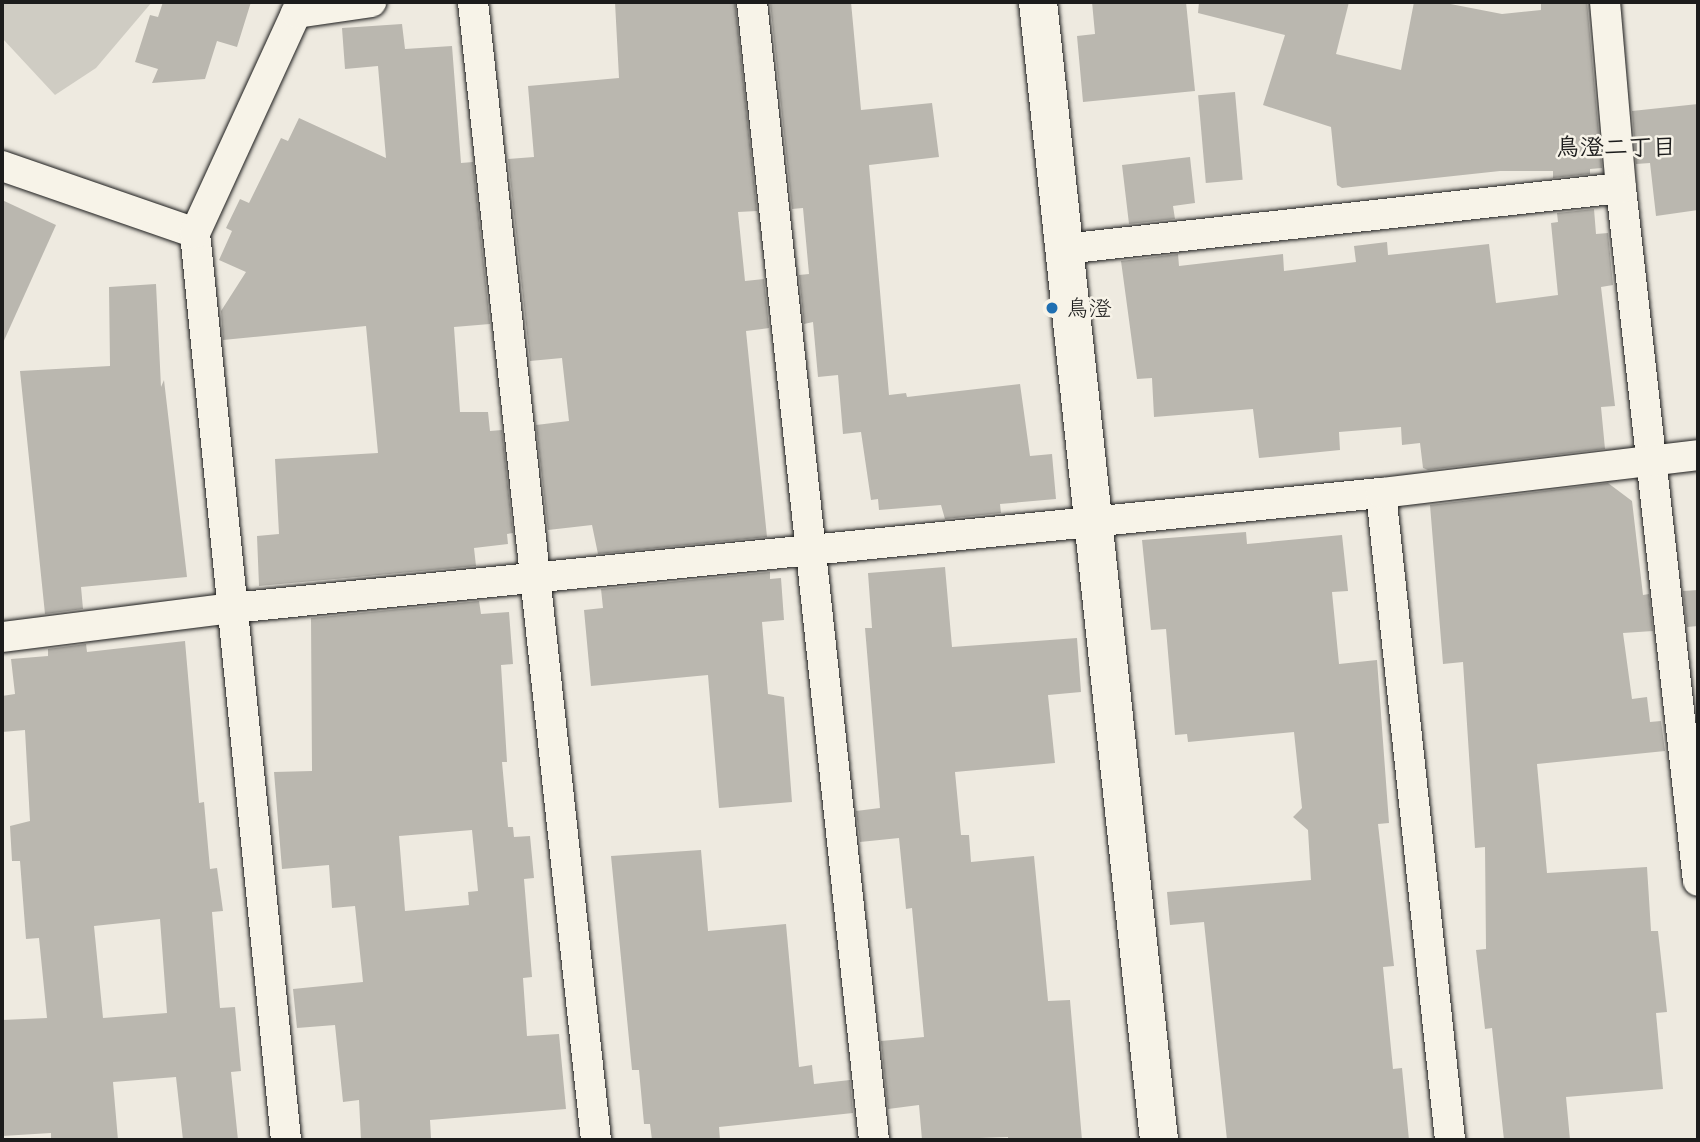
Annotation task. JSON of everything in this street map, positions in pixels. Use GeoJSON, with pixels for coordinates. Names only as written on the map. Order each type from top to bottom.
{"type":"FeatureCollection","features":[{"type":"Feature","properties":{"kind":"street"},"geometry":{"type":"LineString","coordinates":[[286,1140],[195,233],[296,13],[371,2]]}},
{"type":"Feature","properties":{"kind":"street"},"geometry":{"type":"LineString","coordinates":[[473,2],[533,579],[596,1140]]}},
{"type":"Feature","properties":{"kind":"street"},"geometry":{"type":"LineString","coordinates":[[752,2],[808,551],[874,1140]]}},
{"type":"Feature","properties":{"kind":"street"},"geometry":{"type":"LineString","coordinates":[[1038,2],[1159,1140]]}},
{"type":"Feature","properties":{"kind":"street"},"geometry":{"type":"LineString","coordinates":[[1605,2],[1621,188],[1698,881]]}},
{"type":"Feature","properties":{"kind":"street"},"geometry":{"type":"LineString","coordinates":[[2,166],[195,233]]}},
{"type":"Feature","properties":{"kind":"street"},"geometry":{"type":"LineString","coordinates":[[1064,249],[1621,188]]}},
{"type":"Feature","properties":{"kind":"street"},"geometry":{"type":"LineString","coordinates":[[2,637],[232,608],[1381,493],[1698,455]]}},
{"type":"Feature","properties":{"kind":"street"},"geometry":{"type":"LineString","coordinates":[[1381,493],[1450,1140]]}},
{"type":"Feature","properties":{"kind":"shaded area"},"geometry":{"type":"Polygon","coordinates":[[[2,2],[152,2],[96,68],[55,95],[2,38],[2,2]]]}},
{"type":"Feature","properties":{"kind":"building"},"geometry":{"type":"Polygon","coordinates":[[[163,2],[251,2],[237,47],[217,41],[205,79],[152,83],[158,69],[135,62],[150,15],[158,17],[163,2]]]}},
{"type":"Feature","properties":{"kind":"building"},"geometry":{"type":"Polygon","coordinates":[[[615,2],[735,2],[757,211],[738,212],[745,281],[764,279],[769,328],[746,331],[767,537],[598,554],[592,525],[548,530],[536,425],[569,421],[562,358],[530,361],[508,159],[534,157],[528,86],[619,78],[615,2]]]}},
{"type":"Feature","properties":{"kind":"building"},"geometry":{"type":"Polygon","coordinates":[[[770,2],[851,2],[861,110],[932,103],[939,157],[869,165],[889,395],[906,393],[907,397],[1020,384],[1030,456],[1052,454],[1056,499],[1000,504],[1001,513],[945,519],[941,505],[879,510],[878,499],[871,500],[861,432],[843,434],[838,375],[818,377],[813,322],[804,324],[799,275],[809,274],[803,208],[792,209],[770,2]]]}},
{"type":"Feature","properties":{"kind":"building"},"geometry":{"type":"Polygon","coordinates":[[[1092,2],[1186,2],[1195,91],[1083,102],[1077,36],[1095,34],[1092,2]]]}},
{"type":"Feature","properties":{"kind":"building"},"geometry":{"type":"Polygon","coordinates":[[[1199,2],[1349,2],[1336,54],[1401,70],[1414,2],[1440,2],[1502,14],[1541,10],[1541,2],[1587,2],[1602,168],[1590,169],[1590,174],[1553,178],[1553,171],[1500,171],[1342,188],[1337,185],[1331,127],[1263,105],[1285,35],[1198,13],[1199,2]]]}},
{"type":"Feature","properties":{"kind":"building"},"geometry":{"type":"Polygon","coordinates":[[[402,24],[405,49],[452,46],[461,163],[473,162],[490,324],[454,327],[460,412],[488,412],[490,431],[502,430],[513,533],[507,534],[508,544],[474,548],[476,566],[259,586],[257,536],[279,534],[275,459],[378,453],[366,326],[223,340],[221,311],[246,272],[219,260],[232,231],[226,228],[240,199],[249,203],[281,138],[288,141],[299,118],[386,158],[378,66],[345,69],[342,28],[402,24]]]}},
{"type":"Feature","properties":{"kind":"building"},"geometry":{"type":"Polygon","coordinates":[[[1235,92],[1243,180],[1206,183],[1198,95],[1235,92]]]}},
{"type":"Feature","properties":{"kind":"building"},"geometry":{"type":"Polygon","coordinates":[[[1698,104],[1698,210],[1656,216],[1650,163],[1636,164],[1632,111],[1698,104]]]}},
{"type":"Feature","properties":{"kind":"building"},"geometry":{"type":"Polygon","coordinates":[[[1190,157],[1195,203],[1173,206],[1175,219],[1129,224],[1122,165],[1190,157]]]}},
{"type":"Feature","properties":{"kind":"building"},"geometry":{"type":"Polygon","coordinates":[[[2,200],[56,225],[2,345],[2,200]]]}},
{"type":"Feature","properties":{"kind":"building"},"geometry":{"type":"Polygon","coordinates":[[[1594,209],[1596,234],[1608,233],[1613,285],[1601,287],[1615,406],[1601,407],[1605,449],[1428,470],[1423,468],[1420,443],[1402,445],[1401,427],[1339,432],[1340,450],[1259,458],[1253,409],[1154,417],[1152,378],[1137,379],[1121,261],[1178,254],[1179,266],[1283,254],[1284,271],[1356,262],[1354,246],[1387,242],[1388,255],[1489,244],[1496,303],[1558,295],[1551,223],[1558,222],[1557,213],[1594,209]]]}},
{"type":"Feature","properties":{"kind":"building"},"geometry":{"type":"Polygon","coordinates":[[[156,284],[161,387],[164,380],[187,577],[81,587],[83,609],[45,614],[20,371],[110,366],[109,287],[156,284]]]}},
{"type":"Feature","properties":{"kind":"building"},"geometry":{"type":"Polygon","coordinates":[[[1608,483],[1632,501],[1643,595],[1649,594],[1653,631],[1623,633],[1632,699],[1647,697],[1650,722],[1661,721],[1665,751],[1537,764],[1547,873],[1647,867],[1651,931],[1658,931],[1667,1012],[1656,1013],[1663,1089],[1566,1097],[1570,1140],[1504,1140],[1492,1028],[1485,1029],[1476,950],[1486,949],[1485,847],[1475,848],[1463,662],[1443,664],[1430,505],[1608,483]]]}},
{"type":"Feature","properties":{"kind":"building"},"geometry":{"type":"Polygon","coordinates":[[[1246,532],[1247,544],[1342,535],[1348,591],[1332,592],[1339,664],[1377,660],[1389,823],[1378,824],[1394,966],[1383,967],[1393,1069],[1402,1068],[1409,1140],[1227,1140],[1204,922],[1170,925],[1167,892],[1311,880],[1308,830],[1293,817],[1302,808],[1294,732],[1188,742],[1187,734],[1175,735],[1166,629],[1151,630],[1142,540],[1246,532]]]}},
{"type":"Feature","properties":{"kind":"building"},"geometry":{"type":"Polygon","coordinates":[[[945,567],[952,647],[1077,638],[1081,692],[1048,695],[1055,763],[955,772],[961,835],[969,835],[971,862],[1034,856],[1048,1001],[1070,1000],[1082,1140],[1008,1140],[1008,1137],[922,1140],[919,1105],[888,1109],[881,1041],[924,1037],[912,908],[906,909],[899,838],[860,842],[856,811],[880,808],[865,628],[872,628],[868,573],[945,567]]]}},
{"type":"Feature","properties":{"kind":"building"},"geometry":{"type":"Polygon","coordinates":[[[770,572],[770,579],[781,578],[784,620],[762,622],[768,694],[784,697],[792,802],[719,808],[708,675],[591,686],[584,610],[603,608],[601,589],[770,572]]]}},
{"type":"Feature","properties":{"kind":"building"},"geometry":{"type":"Polygon","coordinates":[[[1698,590],[1698,626],[1687,627],[1683,591],[1698,590]]]}},
{"type":"Feature","properties":{"kind":"building"},"geometry":{"type":"Polygon","coordinates":[[[479,601],[481,614],[509,612],[513,664],[501,665],[507,762],[502,762],[508,827],[513,827],[514,837],[530,836],[534,878],[524,879],[532,977],[523,978],[527,1036],[559,1034],[566,1109],[430,1120],[431,1138],[361,1140],[359,1100],[343,1102],[335,1025],[297,1028],[293,989],[363,982],[355,906],[332,908],[329,865],[282,869],[274,772],[312,771],[311,618],[479,601]],[[472,830],[399,836],[405,911],[469,905],[468,892],[478,891],[472,830]]]}},
{"type":"Feature","properties":{"kind":"building"},"geometry":{"type":"Polygon","coordinates":[[[185,641],[199,803],[204,802],[210,869],[217,868],[223,911],[212,912],[220,1008],[235,1007],[241,1071],[231,1072],[238,1140],[183,1140],[176,1077],[113,1082],[118,1140],[51,1140],[51,1133],[2,1136],[2,1020],[47,1018],[39,938],[26,939],[20,861],[12,861],[10,826],[30,821],[25,730],[2,732],[2,696],[15,694],[11,659],[48,656],[48,649],[86,644],[87,652],[185,641]],[[160,919],[94,926],[103,1018],[167,1013],[160,919]]]}},
{"type":"Feature","properties":{"kind":"building"},"geometry":{"type":"Polygon","coordinates":[[[701,850],[708,931],[786,924],[799,1067],[812,1065],[814,1084],[850,1080],[853,1113],[719,1127],[720,1140],[652,1140],[650,1124],[644,1124],[639,1070],[632,1070],[611,856],[701,850]]]}},
{"type":"Feature","properties":{"kind":"place","name":"鳥澄"},"geometry":{"type":"Point","coordinates":[1052,308]}},
{"type":"Feature","properties":{"kind":"district","name":"鳥澄二丁目"},"geometry":{"type":"Point","coordinates":[1616,147]}}]}
